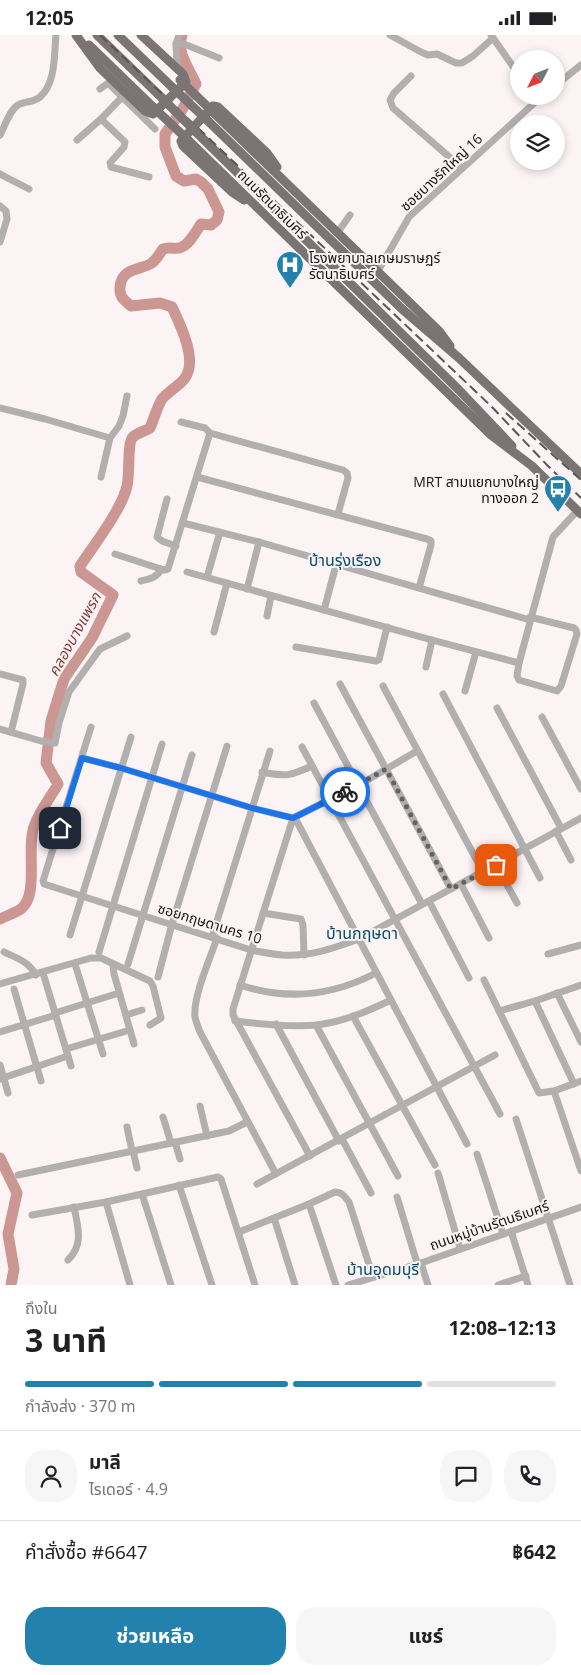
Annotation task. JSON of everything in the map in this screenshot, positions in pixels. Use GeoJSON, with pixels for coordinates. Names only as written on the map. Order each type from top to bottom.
{"type":"FeatureCollection","features":[{"type":"Feature","properties":{"kind":"main road"},"geometry":{"type":"LineString","coordinates":[[77,35],[100,68],[124,95],[145,111],[153,114],[186,82],[183,74],[140,35]]}},
{"type":"Feature","properties":{"kind":"main road","name":"ถนนรัตนาธิเบศร์"},"geometry":{"type":"LineString","coordinates":[[77,35],[265,214],[491,435],[532,466]]}},
{"type":"Feature","properties":{"kind":"main road","name":"ถนนรัตนาธิเบศร์"},"geometry":{"type":"LineString","coordinates":[[96,35],[459,390],[579,512]]}},
{"type":"Feature","properties":{"kind":"main road","name":"ถนนรัตนาธิเบศร์"},"geometry":{"type":"LineString","coordinates":[[118,35],[402,309],[460,358],[581,474]]}},
{"type":"Feature","properties":{"kind":"main road","name":"ถนนรัตนาธิเบศร์"},"geometry":{"type":"LineString","coordinates":[[133,35],[440,331],[460,358]]}},
{"type":"Feature","properties":{"kind":"main road"},"geometry":{"type":"LineString","coordinates":[[265,214],[232,192],[183,146],[181,141],[213,106],[218,107],[268,153],[292,187]]}},
{"type":"Feature","properties":{"kind":"street"},"geometry":{"type":"LineString","coordinates":[[0,135],[12,113],[19,105],[33,102],[40,98],[48,88],[52,76],[56,35]]}},
{"type":"Feature","properties":{"kind":"street"},"geometry":{"type":"LineString","coordinates":[[176,68],[179,35]]}},
{"type":"Feature","properties":{"kind":"street"},"geometry":{"type":"LineString","coordinates":[[390,35],[421,53],[428,55],[437,54],[456,63],[462,63],[492,36],[510,62]]}},
{"type":"Feature","properties":{"kind":"street"},"geometry":{"type":"LineString","coordinates":[[179,44],[219,57]]}},
{"type":"Feature","properties":{"kind":"street"},"geometry":{"type":"LineString","coordinates":[[565,78],[581,65]]}},
{"type":"Feature","properties":{"kind":"street"},"geometry":{"type":"LineString","coordinates":[[411,76],[394,93],[390,100],[393,108],[462,168]]}},
{"type":"Feature","properties":{"kind":"street"},"geometry":{"type":"LineString","coordinates":[[100,89],[108,83],[124,95],[155,129]]}},
{"type":"Feature","properties":{"kind":"street"},"geometry":{"type":"LineString","coordinates":[[77,140],[124,95]]}},
{"type":"Feature","properties":{"kind":"street","name":"ซอยบางรักใหญ่ 16"},"geometry":{"type":"LineString","coordinates":[[378,271],[408,217],[528,105]]}},
{"type":"Feature","properties":{"kind":"street"},"geometry":{"type":"LineString","coordinates":[[101,119],[125,142],[124,147],[111,160],[111,167],[149,177]]}},
{"type":"Feature","properties":{"kind":"street"},"geometry":{"type":"LineString","coordinates":[[0,174],[29,189]]}},
{"type":"Feature","properties":{"kind":"street"},"geometry":{"type":"LineString","coordinates":[[0,206],[6,211],[7,219],[0,242]]}},
{"type":"Feature","properties":{"kind":"street"},"geometry":{"type":"LineString","coordinates":[[338,232],[350,215]]}},
{"type":"Feature","properties":{"kind":"street"},"geometry":{"type":"LineString","coordinates":[[102,477],[110,438],[119,426],[127,396]]}},
{"type":"Feature","properties":{"kind":"street"},"geometry":{"type":"LineString","coordinates":[[0,408],[110,438]]}},
{"type":"Feature","properties":{"kind":"street"},"geometry":{"type":"LineString","coordinates":[[181,422],[204,428],[210,433],[343,470],[347,473],[348,477],[338,514]]}},
{"type":"Feature","properties":{"kind":"street"},"geometry":{"type":"LineString","coordinates":[[115,555],[164,570],[168,569],[210,433]]}},
{"type":"Feature","properties":{"kind":"street"},"geometry":{"type":"LineString","coordinates":[[197,477],[427,539],[431,541],[431,545],[419,588]]}},
{"type":"Feature","properties":{"kind":"street"},"geometry":{"type":"LineString","coordinates":[[167,499],[157,537],[176,546]]}},
{"type":"Feature","properties":{"kind":"street"},"geometry":{"type":"LineString","coordinates":[[183,523],[259,542],[530,618],[574,628],[577,634],[561,686],[557,691],[519,680],[517,676],[530,618],[553,537],[579,512]]}},
{"type":"Feature","properties":{"kind":"street"},"geometry":{"type":"LineString","coordinates":[[207,577],[220,532]]}},
{"type":"Feature","properties":{"kind":"street"},"geometry":{"type":"LineString","coordinates":[[247,589],[259,542]]}},
{"type":"Feature","properties":{"kind":"street"},"geometry":{"type":"LineString","coordinates":[[324,610],[336,565]]}},
{"type":"Feature","properties":{"kind":"street"},"geometry":{"type":"LineString","coordinates":[[141,581],[153,578],[159,574],[161,569]]}},
{"type":"Feature","properties":{"kind":"street"},"geometry":{"type":"LineString","coordinates":[[187,572],[519,663]]}},
{"type":"Feature","properties":{"kind":"street"},"geometry":{"type":"LineString","coordinates":[[214,632],[228,583]]}},
{"type":"Feature","properties":{"kind":"street"},"geometry":{"type":"LineString","coordinates":[[267,616],[271,596]]}},
{"type":"Feature","properties":{"kind":"street"},"geometry":{"type":"LineString","coordinates":[[296,647],[376,661],[379,659],[387,627]]}},
{"type":"Feature","properties":{"kind":"street"},"geometry":{"type":"LineString","coordinates":[[0,729],[54,743],[70,692],[100,649],[127,636]]}},
{"type":"Feature","properties":{"kind":"street"},"geometry":{"type":"LineString","coordinates":[[426,667],[432,640]]}},
{"type":"Feature","properties":{"kind":"street"},"geometry":{"type":"LineString","coordinates":[[465,691],[476,652]]}},
{"type":"Feature","properties":{"kind":"street"},"geometry":{"type":"LineString","coordinates":[[0,674],[22,680],[23,684],[11,732]]}},
{"type":"Feature","properties":{"kind":"street"},"geometry":{"type":"LineString","coordinates":[[340,684],[451,889]]}},
{"type":"Feature","properties":{"kind":"street"},"geometry":{"type":"LineString","coordinates":[[383,686],[483,872]]}},
{"type":"Feature","properties":{"kind":"street"},"geometry":{"type":"LineString","coordinates":[[442,693],[540,878]]}},
{"type":"Feature","properties":{"kind":"street"},"geometry":{"type":"LineString","coordinates":[[314,703],[469,978]]}},
{"type":"Feature","properties":{"kind":"street"},"geometry":{"type":"LineString","coordinates":[[497,708],[571,860]]}},
{"type":"Feature","properties":{"kind":"street"},"geometry":{"type":"LineString","coordinates":[[542,717],[581,789]]}},
{"type":"Feature","properties":{"kind":"street"},"geometry":{"type":"LineString","coordinates":[[91,727],[82,758],[153,777],[252,808],[294,818],[359,785],[417,751]]}},
{"type":"Feature","properties":{"kind":"street"},"geometry":{"type":"LineString","coordinates":[[70,935],[131,737]]}},
{"type":"Feature","properties":{"kind":"street"},"geometry":{"type":"LineString","coordinates":[[99,952],[162,744]]}},
{"type":"Feature","properties":{"kind":"street"},"geometry":{"type":"LineString","coordinates":[[158,977],[172,924],[228,746]]}},
{"type":"Feature","properties":{"kind":"street"},"geometry":{"type":"LineString","coordinates":[[302,747],[500,1115]]}},
{"type":"Feature","properties":{"kind":"street"},"geometry":{"type":"LineString","coordinates":[[270,751],[262,772],[214,937],[195,1007],[195,1019],[247,1122],[276,1174]]}},
{"type":"Feature","properties":{"kind":"street"},"geometry":{"type":"LineString","coordinates":[[128,964],[192,755]]}},
{"type":"Feature","properties":{"kind":"street","name":"ซอยกฤษดานคร 10"},"geometry":{"type":"LineString","coordinates":[[82,758],[44,884],[251,950],[282,955],[304,955],[332,949],[359,939],[581,818]]}},
{"type":"Feature","properties":{"kind":"street"},"geometry":{"type":"LineString","coordinates":[[262,772],[283,776],[312,766]]}},
{"type":"Feature","properties":{"kind":"street"},"geometry":{"type":"LineString","coordinates":[[294,818],[233,1009],[235,1021],[310,1156]]}},
{"type":"Feature","properties":{"kind":"street"},"geometry":{"type":"LineString","coordinates":[[294,818],[467,1144]]}},
{"type":"Feature","properties":{"kind":"street"},"geometry":{"type":"LineString","coordinates":[[496,865],[517,903]]}},
{"type":"Feature","properties":{"kind":"street"},"geometry":{"type":"LineString","coordinates":[[461,884],[489,938]]}},
{"type":"Feature","properties":{"kind":"street"},"geometry":{"type":"LineString","coordinates":[[263,913],[301,919],[304,955]]}},
{"type":"Feature","properties":{"kind":"street"},"geometry":{"type":"LineString","coordinates":[[548,955],[581,945]]}},
{"type":"Feature","properties":{"kind":"street"},"geometry":{"type":"LineString","coordinates":[[4,952],[28,964],[40,974],[56,1014],[71,1066]]}},
{"type":"Feature","properties":{"kind":"street"},"geometry":{"type":"LineString","coordinates":[[0,985],[96,958],[148,979],[153,985],[161,1018],[150,1025]]}},
{"type":"Feature","properties":{"kind":"street"},"geometry":{"type":"LineString","coordinates":[[75,963],[103,1054]]}},
{"type":"Feature","properties":{"kind":"street"},"geometry":{"type":"LineString","coordinates":[[113,964],[119,993],[134,1044]]}},
{"type":"Feature","properties":{"kind":"street"},"geometry":{"type":"LineString","coordinates":[[240,985],[264,991],[299,994],[316,993],[345,987],[376,973]]}},
{"type":"Feature","properties":{"kind":"street"},"geometry":{"type":"LineString","coordinates":[[484,980],[537,1090],[543,1094],[578,1083],[535,1001]]}},
{"type":"Feature","properties":{"kind":"street"},"geometry":{"type":"LineString","coordinates":[[500,1011],[581,985]]}},
{"type":"Feature","properties":{"kind":"street"},"geometry":{"type":"LineString","coordinates":[[14,989],[41,1081]]}},
{"type":"Feature","properties":{"kind":"street"},"geometry":{"type":"LineString","coordinates":[[0,1032],[119,993]]}},
{"type":"Feature","properties":{"kind":"street"},"geometry":{"type":"LineString","coordinates":[[557,993],[581,1042]]}},
{"type":"Feature","properties":{"kind":"street"},"geometry":{"type":"LineString","coordinates":[[235,1021],[316,1025],[353,1016],[391,1000]]}},
{"type":"Feature","properties":{"kind":"street"},"geometry":{"type":"LineString","coordinates":[[126,1015],[142,1011]]}},
{"type":"Feature","properties":{"kind":"street"},"geometry":{"type":"LineString","coordinates":[[353,1016],[435,1165]]}},
{"type":"Feature","properties":{"kind":"street"},"geometry":{"type":"LineString","coordinates":[[276,1024],[340,1140],[372,1193]]}},
{"type":"Feature","properties":{"kind":"street"},"geometry":{"type":"LineString","coordinates":[[316,1025],[398,1176]]}},
{"type":"Feature","properties":{"kind":"street"},"geometry":{"type":"LineString","coordinates":[[2,1078],[36,1067],[98,1039],[130,1030]]}},
{"type":"Feature","properties":{"kind":"street"},"geometry":{"type":"LineString","coordinates":[[257,1184],[494,1055]]}},
{"type":"Feature","properties":{"kind":"street"},"geometry":{"type":"LineString","coordinates":[[0,1065],[2,1078],[8,1093]]}},
{"type":"Feature","properties":{"kind":"street"},"geometry":{"type":"LineString","coordinates":[[554,1091],[581,1171]]}},
{"type":"Feature","properties":{"kind":"street"},"geometry":{"type":"LineString","coordinates":[[200,1106],[207,1136]]}},
{"type":"Feature","properties":{"kind":"street"},"geometry":{"type":"LineString","coordinates":[[163,1117],[180,1159]]}},
{"type":"Feature","properties":{"kind":"street"},"geometry":{"type":"LineString","coordinates":[[516,1119],[570,1285]]}},
{"type":"Feature","properties":{"kind":"street"},"geometry":{"type":"LineString","coordinates":[[18,1175],[229,1131],[247,1122]]}},
{"type":"Feature","properties":{"kind":"street"},"geometry":{"type":"LineString","coordinates":[[127,1127],[137,1169]]}},
{"type":"Feature","properties":{"kind":"street"},"geometry":{"type":"LineString","coordinates":[[477,1154],[503,1234]]}},
{"type":"Feature","properties":{"kind":"street"},"geometry":{"type":"LineString","coordinates":[[438,1173],[460,1248]]}},
{"type":"Feature","properties":{"kind":"street"},"geometry":{"type":"LineString","coordinates":[[32,1215],[106,1202],[218,1177],[221,1179],[255,1285]]}},
{"type":"Feature","properties":{"kind":"street"},"geometry":{"type":"LineString","coordinates":[[179,1185],[212,1285]]}},
{"type":"Feature","properties":{"kind":"street"},"geometry":{"type":"LineString","coordinates":[[239,1232],[309,1204],[335,1191],[342,1193],[349,1202],[375,1277],[380,1285]]}},
{"type":"Feature","properties":{"kind":"street"},"geometry":{"type":"LineString","coordinates":[[142,1194],[171,1285]]}},
{"type":"Feature","properties":{"kind":"street"},"geometry":{"type":"LineString","coordinates":[[397,1197],[428,1285]]}},
{"type":"Feature","properties":{"kind":"street"},"geometry":{"type":"LineString","coordinates":[[106,1202],[130,1285]]}},
{"type":"Feature","properties":{"kind":"street"},"geometry":{"type":"LineString","coordinates":[[309,1204],[336,1285]]}},
{"type":"Feature","properties":{"kind":"street"},"geometry":{"type":"LineString","coordinates":[[68,1260],[77,1250],[78,1243],[78,1226],[74,1207]]}},
{"type":"Feature","properties":{"kind":"street","name":"ถนนหมู่บ้านรัตนธิเบศร์"},"geometry":{"type":"LineString","coordinates":[[348,1285],[419,1263],[581,1207]]}},
{"type":"Feature","properties":{"kind":"street"},"geometry":{"type":"LineString","coordinates":[[274,1218],[295,1285]]}},
{"type":"Feature","properties":{"kind":"street"},"geometry":{"type":"LineString","coordinates":[[511,1231],[528,1285]]}},
{"type":"Feature","properties":{"kind":"street"},"geometry":{"type":"LineString","coordinates":[[498,1285],[526,1276]]}},
{"type":"Feature","properties":{"kind":"waterway","name":"คลองบางแพรก"},"geometry":{"type":"LineString","coordinates":[[0,919],[21,909],[27,902],[31,882],[32,834],[40,814],[58,784],[46,763],[51,721],[64,679],[92,638],[113,595],[81,572],[80,566],[120,505],[128,481],[131,440],[150,428],[162,399],[183,381],[189,370],[189,352],[172,307],[160,303],[131,306],[122,298],[120,293],[120,287],[125,275],[149,265],[163,249],[183,247],[192,238],[201,224],[211,225],[217,220],[219,212],[208,189],[201,182],[196,179],[184,181],[176,176],[165,147],[165,134],[182,110],[196,84],[182,54],[182,35]]}},
{"type":"Feature","properties":{"kind":"waterway","name":"คลองบางแพรก"},"geometry":{"type":"LineString","coordinates":[[0,1158],[17,1193],[8,1234],[14,1269],[11,1285]]}},
{"type":"Feature","properties":{"kind":"railway"},"geometry":{"type":"LineString","coordinates":[[100,35],[492,407],[581,498]]}},
{"type":"Feature","properties":{"kind":"railway"},"geometry":{"type":"LineString","coordinates":[[506,413],[581,480]]}},
{"type":"Feature","properties":{"kind":"way so far"},"geometry":{"type":"LineString","coordinates":[[345,792],[386,769],[451,889],[496,865]]}},
{"type":"Feature","properties":{"kind":"place","name":"โรงพยาบาลเกษมราษฏร์ รัตนาธิเบศร์"},"geometry":{"type":"Point","coordinates":[290,289]}},
{"type":"Feature","properties":{"kind":"place","name":"MRT สามแยกบางใหญ่ ทางออก 2"},"geometry":{"type":"Point","coordinates":[558,513]}},
{"type":"Feature","properties":{"kind":"district","name":"บ้านรุ่งเรือง"},"geometry":{"type":"Point","coordinates":[345,560]}},
{"type":"Feature","properties":{"kind":"district","name":"บ้านกฤษดา"},"geometry":{"type":"Point","coordinates":[362,933]}},
{"type":"Feature","properties":{"kind":"district","name":"บ้านอุดมบุรี"},"geometry":{"type":"Point","coordinates":[383,1269]}},
{"type":"Feature","properties":{"kind":"route"},"geometry":{"type":"LineString","coordinates":[[60,828],[82,758],[252,808],[293,818],[305,814],[345,792]]}}]}
